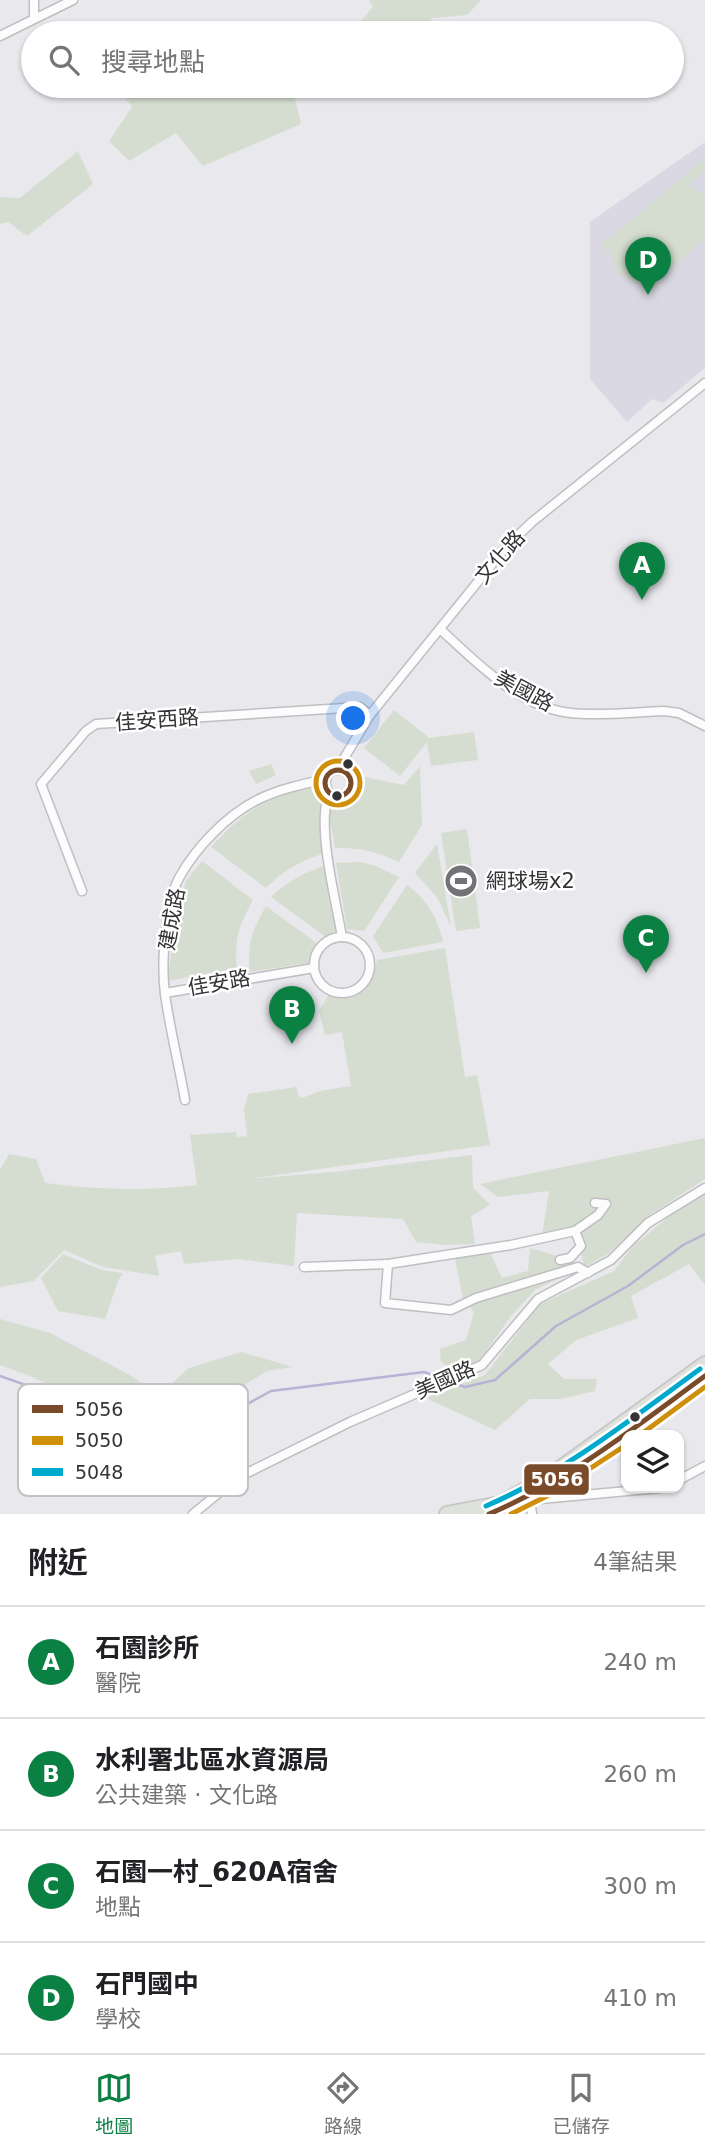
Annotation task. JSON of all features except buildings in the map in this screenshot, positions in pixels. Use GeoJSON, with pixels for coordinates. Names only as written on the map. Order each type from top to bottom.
{"type":"FeatureCollection","features":[{"type":"Feature","properties":{"kind":"main road"},"geometry":{"type":"LineString","coordinates":[[447,1514],[530,1495],[547,1478],[705,1364]]}},
{"type":"Feature","properties":{"kind":"main road"},"geometry":{"type":"LineString","coordinates":[[489,1514],[550,1486],[705,1376]]}},
{"type":"Feature","properties":{"kind":"street"},"geometry":{"type":"LineString","coordinates":[[34,0],[34,18]]}},
{"type":"Feature","properties":{"kind":"street"},"geometry":{"type":"LineString","coordinates":[[28,21],[73,0]]}},
{"type":"Feature","properties":{"kind":"street"},"geometry":{"type":"LineString","coordinates":[[0,36],[21,25]]}},
{"type":"Feature","properties":{"kind":"street","name":"文化路"},"geometry":{"type":"LineString","coordinates":[[326,779],[332,771],[337,770],[370,715],[506,547],[532,522],[705,383]]}},
{"type":"Feature","properties":{"kind":"street","name":"美國路"},"geometry":{"type":"LineString","coordinates":[[440,629],[498,682],[546,707],[570,713],[664,711],[679,713],[705,726]]}},
{"type":"Feature","properties":{"kind":"street","name":"佳安西路"},"geometry":{"type":"LineString","coordinates":[[82,891],[41,784],[86,730],[96,724],[360,707],[370,715]]}},
{"type":"Feature","properties":{"kind":"street"},"geometry":{"type":"LineString","coordinates":[[326,779],[328,793],[335,797],[349,792],[352,784],[350,777],[345,771],[337,770]]}},
{"type":"Feature","properties":{"kind":"street","name":"建成路"},"geometry":{"type":"LineString","coordinates":[[185,1100],[165,993],[164,945],[179,879],[200,849],[226,820],[258,800],[292,787],[326,779]]}},
{"type":"Feature","properties":{"kind":"street"},"geometry":{"type":"LineString","coordinates":[[328,793],[325,822],[342,937]]}},
{"type":"Feature","properties":{"kind":"street"},"geometry":{"type":"LineString","coordinates":[[342,937],[359,942],[367,951],[370,970],[364,983],[345,993],[331,990],[319,981],[314,968],[321,946],[331,939],[342,937]]}},
{"type":"Feature","properties":{"kind":"street","name":"佳安路"},"geometry":{"type":"LineString","coordinates":[[165,993],[314,968]]}},
{"type":"Feature","properties":{"kind":"street","name":"美國路"},"geometry":{"type":"LineString","coordinates":[[248,1473],[437,1382],[482,1364],[538,1299],[611,1261],[648,1223],[705,1188]]}},
{"type":"Feature","properties":{"kind":"street"},"geometry":{"type":"LineString","coordinates":[[304,1267],[388,1264],[511,1245],[575,1231],[598,1214],[606,1204],[595,1203]]}},
{"type":"Feature","properties":{"kind":"street"},"geometry":{"type":"LineString","coordinates":[[560,1260],[570,1258],[581,1246],[575,1231]]}},
{"type":"Feature","properties":{"kind":"street"},"geometry":{"type":"LineString","coordinates":[[388,1264],[385,1303],[451,1310],[476,1298],[578,1267],[588,1273]]}},
{"type":"Feature","properties":{"kind":"street"},"geometry":{"type":"LineString","coordinates":[[684,1477],[705,1466]]}},
{"type":"Feature","properties":{"kind":"street"},"geometry":{"type":"LineString","coordinates":[[532,1514],[530,1495],[621,1490]]}},
{"type":"Feature","properties":{"kind":"street","name":"美國路"},"geometry":{"type":"LineString","coordinates":[[193,1514],[215,1496]]}},
{"type":"Feature","properties":{"kind":"shaded area"},"geometry":{"type":"Polygon","coordinates":[[[369,0],[481,0],[467,15],[433,18],[430,21],[361,21],[373,7],[369,0]]]}},
{"type":"Feature","properties":{"kind":"shaded area"},"geometry":{"type":"Polygon","coordinates":[[[125,98],[295,98],[301,124],[203,166],[176,133],[129,161],[109,141],[132,107],[125,98]]]}},
{"type":"Feature","properties":{"kind":"shaded area"},"geometry":{"type":"Polygon","coordinates":[[[705,142],[705,368],[663,403],[652,399],[627,422],[590,379],[590,222],[705,142]]]}},
{"type":"Feature","properties":{"kind":"shaded area"},"geometry":{"type":"Polygon","coordinates":[[[78,151],[93,184],[27,236],[8,222],[0,224],[0,197],[20,198],[78,151]]]}},
{"type":"Feature","properties":{"kind":"shaded area"},"geometry":{"type":"Polygon","coordinates":[[[705,159],[705,171],[688,185],[705,195],[705,239],[654,279],[631,281],[620,274],[613,263],[611,249],[607,252],[601,245],[705,159]]]}},
{"type":"Feature","properties":{"kind":"shaded area"},"geometry":{"type":"Polygon","coordinates":[[[394,710],[429,738],[474,732],[478,760],[431,766],[427,742],[400,776],[364,748],[394,710]]]}},
{"type":"Feature","properties":{"kind":"shaded area"},"geometry":{"type":"Polygon","coordinates":[[[271,764],[276,775],[256,784],[249,771],[271,764]]]}},
{"type":"Feature","properties":{"kind":"shaded area"},"geometry":{"type":"Polygon","coordinates":[[[420,766],[422,825],[399,862],[368,851],[335,848],[330,817],[333,799],[341,802],[353,795],[359,789],[360,776],[404,785],[420,766]]]}},
{"type":"Feature","properties":{"kind":"shaded area"},"geometry":{"type":"Polygon","coordinates":[[[325,784],[328,796],[321,816],[326,853],[293,866],[266,888],[211,847],[237,821],[262,804],[325,784]]]}},
{"type":"Feature","properties":{"kind":"shaded area","name":"網球場x2"},"geometry":{"type":"Polygon","coordinates":[[[467,829],[480,928],[456,931],[441,833],[467,829]]]}},
{"type":"Feature","properties":{"kind":"shaded area"},"geometry":{"type":"Polygon","coordinates":[[[437,844],[451,927],[437,897],[415,873],[437,844]]]}},
{"type":"Feature","properties":{"kind":"shaded area"},"geometry":{"type":"Polygon","coordinates":[[[202,861],[253,900],[239,932],[236,948],[237,968],[167,981],[178,910],[186,881],[202,861]]]}},
{"type":"Feature","properties":{"kind":"shaded area"},"geometry":{"type":"Polygon","coordinates":[[[360,862],[399,877],[364,931],[347,929],[336,863],[360,862]]]}},
{"type":"Feature","properties":{"kind":"shaded area"},"geometry":{"type":"Polygon","coordinates":[[[327,865],[338,929],[326,937],[271,897],[297,878],[327,865]]]}},
{"type":"Feature","properties":{"kind":"shaded area"},"geometry":{"type":"Polygon","coordinates":[[[407,885],[431,910],[443,942],[383,953],[373,936],[407,885]]]}},
{"type":"Feature","properties":{"kind":"shaded area"},"geometry":{"type":"Polygon","coordinates":[[[266,906],[319,945],[314,962],[250,972],[252,937],[266,906]]]}},
{"type":"Feature","properties":{"kind":"shaded area"},"geometry":{"type":"Polygon","coordinates":[[[445,948],[465,1077],[477,1075],[490,1145],[248,1179],[334,1172],[472,1155],[473,1188],[490,1205],[471,1216],[475,1244],[416,1242],[403,1219],[297,1213],[294,1266],[238,1259],[184,1264],[181,1251],[155,1256],[159,1276],[103,1267],[64,1250],[34,1281],[0,1287],[0,1170],[9,1154],[36,1159],[45,1183],[121,1189],[197,1185],[190,1135],[236,1132],[237,1137],[247,1136],[244,1110],[248,1094],[297,1087],[298,1095],[302,1098],[320,1091],[351,1086],[342,1032],[325,1035],[319,1011],[334,986],[349,989],[362,985],[372,975],[377,960],[445,948]]]}},
{"type":"Feature","properties":{"kind":"shaded area"},"geometry":{"type":"Polygon","coordinates":[[[705,1138],[705,1179],[651,1214],[608,1254],[584,1267],[578,1234],[542,1236],[549,1191],[498,1197],[480,1184],[705,1138]]]}},
{"type":"Feature","properties":{"kind":"shaded area"},"geometry":{"type":"Polygon","coordinates":[[[705,1191],[705,1285],[689,1264],[631,1296],[638,1318],[576,1340],[548,1364],[564,1379],[597,1379],[595,1391],[561,1399],[530,1399],[495,1430],[426,1398],[485,1375],[540,1304],[614,1271],[633,1246],[705,1191]]]}},
{"type":"Feature","properties":{"kind":"shaded area"},"geometry":{"type":"Polygon","coordinates":[[[530,1248],[560,1257],[573,1271],[535,1290],[511,1316],[479,1361],[458,1371],[441,1362],[440,1349],[466,1340],[474,1312],[463,1299],[455,1259],[489,1250],[502,1278],[528,1271],[530,1248]]]}},
{"type":"Feature","properties":{"kind":"shaded area"},"geometry":{"type":"Polygon","coordinates":[[[63,1254],[102,1270],[123,1273],[105,1319],[58,1311],[41,1278],[63,1254]]]}},
{"type":"Feature","properties":{"kind":"shaded area"},"geometry":{"type":"Polygon","coordinates":[[[0,1319],[50,1333],[143,1384],[48,1384],[0,1365],[0,1319]]]}},
{"type":"Feature","properties":{"kind":"shaded area"},"geometry":{"type":"Polygon","coordinates":[[[241,1352],[293,1367],[267,1371],[246,1384],[171,1384],[189,1368],[241,1352]]]}},
{"type":"Feature","properties":{"kind":"waterway"},"geometry":{"type":"LineString","coordinates":[[449,1381],[465,1387],[495,1380],[556,1326],[628,1286],[683,1245],[705,1234]]}},
{"type":"Feature","properties":{"kind":"waterway"},"geometry":{"type":"LineString","coordinates":[[248,1404],[271,1391],[424,1372],[443,1379]]}},
{"type":"Feature","properties":{"kind":"waterway"},"geometry":{"type":"LineString","coordinates":[[0,1376],[23,1384]]}},
{"type":"Feature","properties":{"kind":"transit line","name":"5050"},"geometry":{"type":"LineString","coordinates":[[338,761],[354,767],[360,783],[354,799],[338,805],[322,799],[316,783],[322,767],[338,761]]}},
{"type":"Feature","properties":{"kind":"transit line","name":"5056"},"geometry":{"type":"LineString","coordinates":[[338,770],[347,774],[351,783],[347,792],[338,796],[329,792],[325,783],[329,774],[338,770]]}},
{"type":"Feature","properties":{"kind":"transit line","name":"5048"},"geometry":{"type":"LineString","coordinates":[[486,1506],[570,1461],[700,1369]]}},
{"type":"Feature","properties":{"kind":"transit line","name":"5056"},"geometry":{"type":"LineString","coordinates":[[489,1514],[574,1469],[705,1376]]}},
{"type":"Feature","properties":{"kind":"transit line","name":"5050"},"geometry":{"type":"LineString","coordinates":[[647,1430],[705,1387]]}},
{"type":"Feature","properties":{"kind":"transit line","name":"5050"},"geometry":{"type":"LineString","coordinates":[[511,1514],[551,1494],[621,1448]]}},
{"type":"Feature","properties":{"kind":"place","name":"石門國中"},"geometry":{"type":"Point","coordinates":[648,295]}},
{"type":"Feature","properties":{"kind":"place","name":"石園診所"},"geometry":{"type":"Point","coordinates":[642,600]}},
{"type":"Feature","properties":{"kind":"place","name":"網球場x2"},"geometry":{"type":"Point","coordinates":[461,881]}},
{"type":"Feature","properties":{"kind":"place","name":"石園一村_620A宿舍"},"geometry":{"type":"Point","coordinates":[646,973]}},
{"type":"Feature","properties":{"kind":"place","name":"水利署北區水資源局"},"geometry":{"type":"Point","coordinates":[292,1044]}}]}
